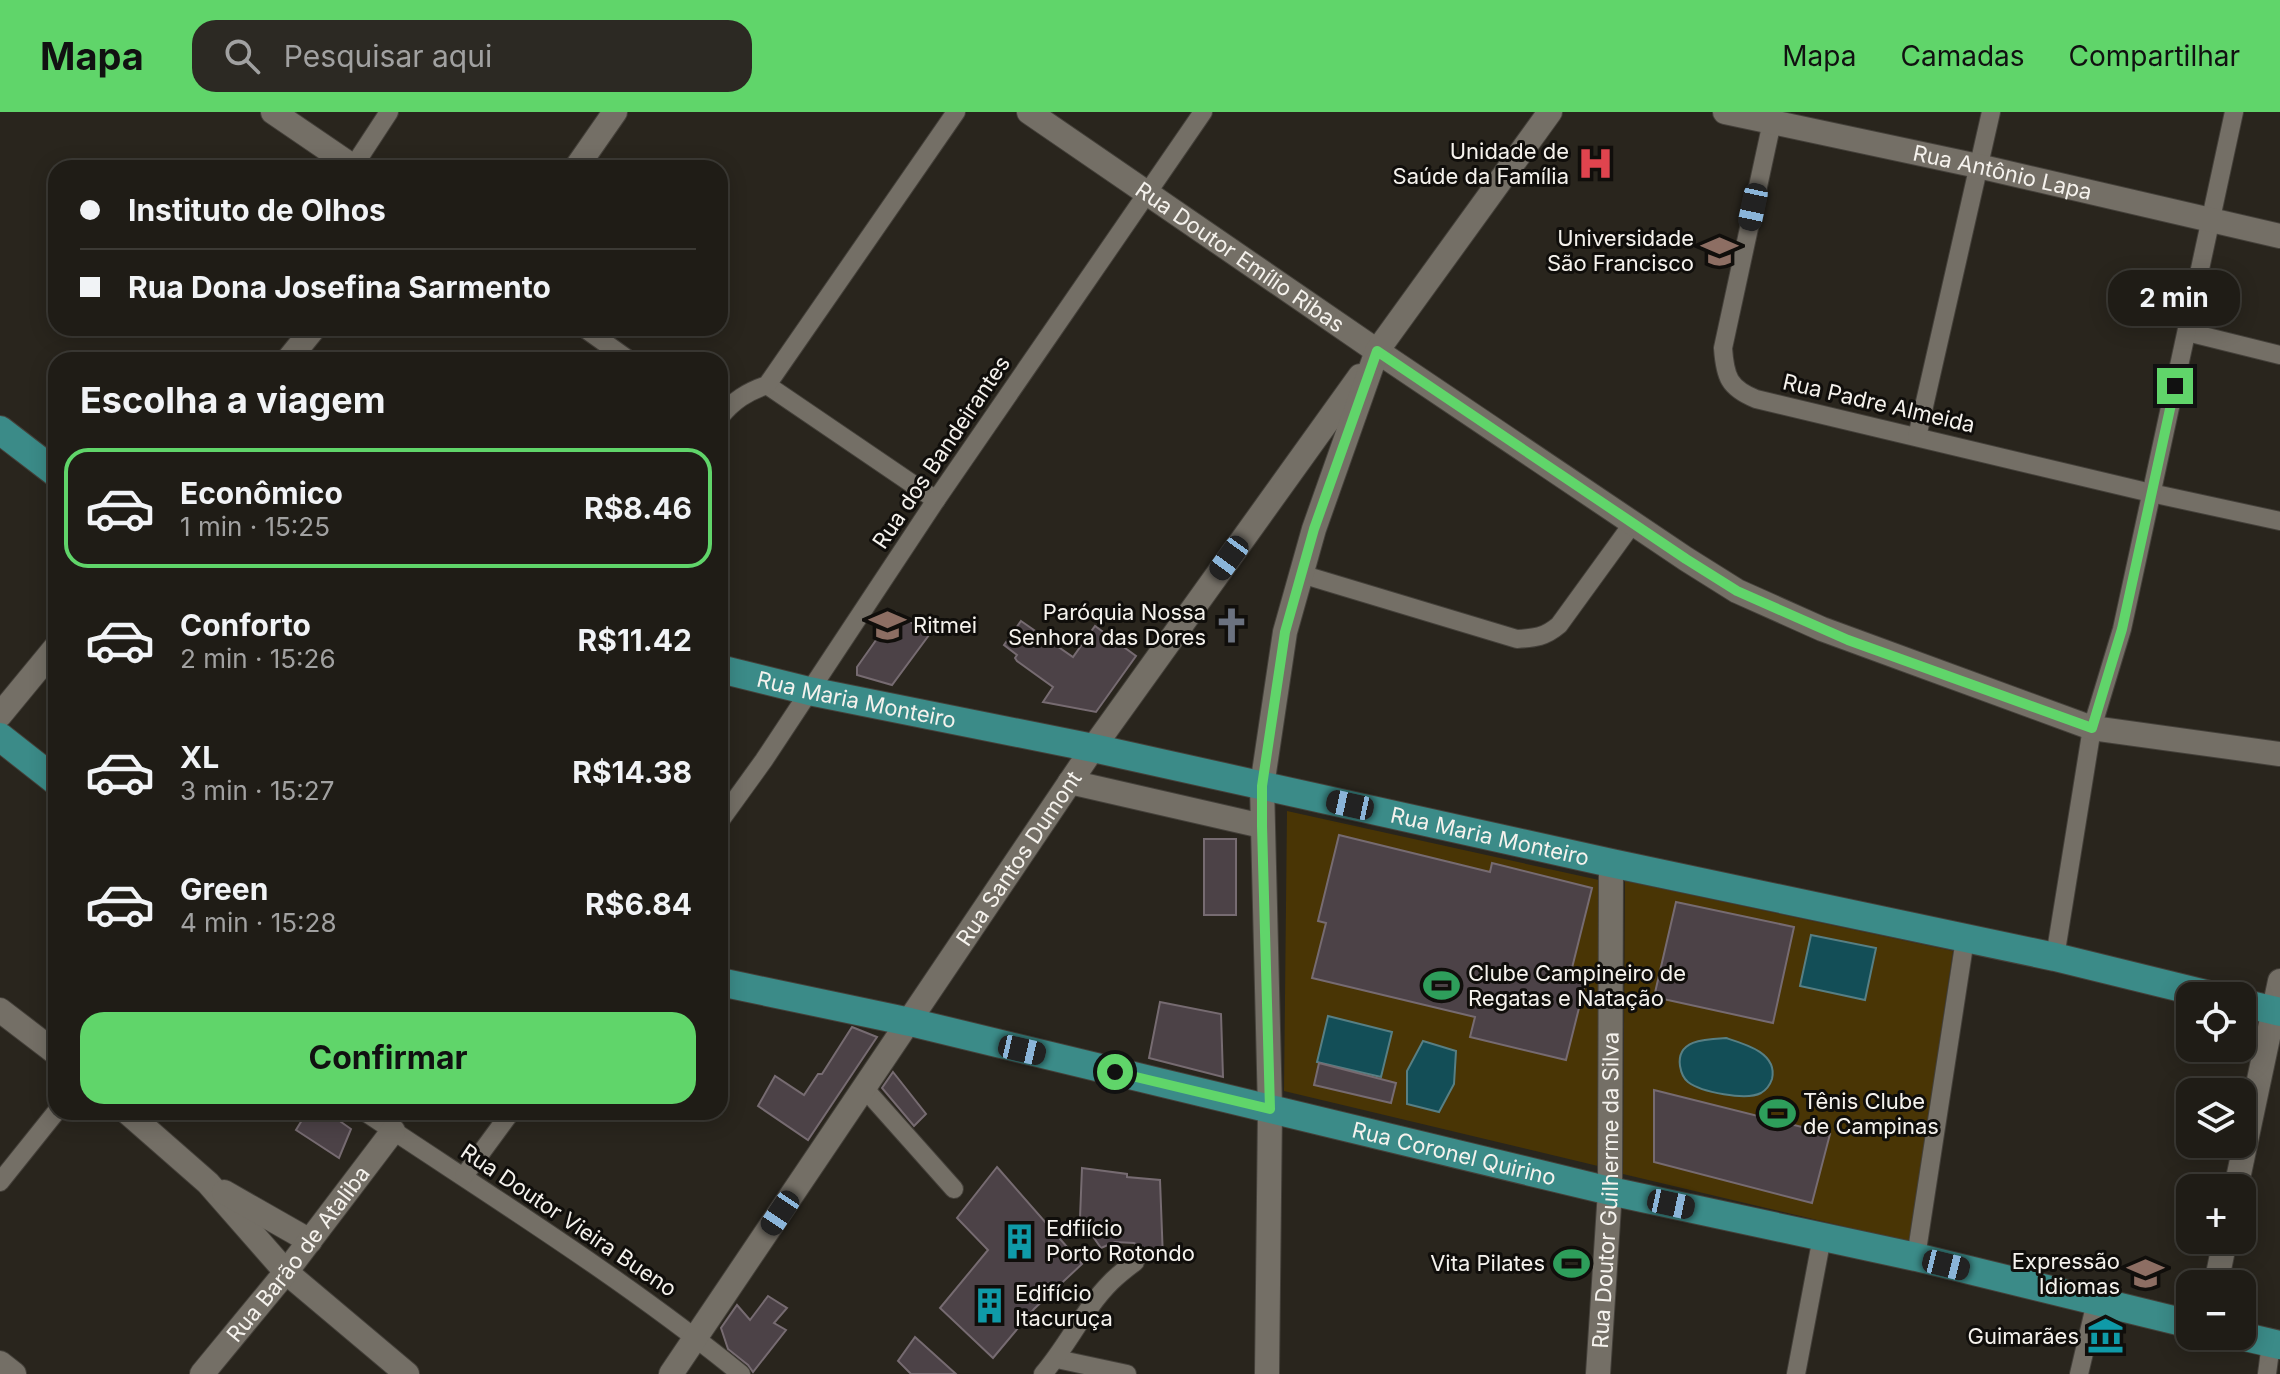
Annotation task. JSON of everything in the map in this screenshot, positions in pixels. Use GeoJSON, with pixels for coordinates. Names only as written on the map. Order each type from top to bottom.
{"type":"FeatureCollection","features":[{"type":"Feature","properties":{"kind":"main road"},"geometry":{"type":"LineString","coordinates":[[0,430],[48,467]]}},
{"type":"Feature","properties":{"kind":"main road","name":"Rua Maria Monteiro"},"geometry":{"type":"LineString","coordinates":[[728,671],[809,691],[1093,748],[1611,863],[2055,957],[2176,987]]}},
{"type":"Feature","properties":{"kind":"main road"},"geometry":{"type":"LineString","coordinates":[[0,737],[48,775]]}},
{"type":"Feature","properties":{"kind":"main road","name":"Rua Coronel Quirino"},"geometry":{"type":"LineString","coordinates":[[728,984],[910,1022],[1610,1191],[1916,1257],[2176,1321]]}},
{"type":"Feature","properties":{"kind":"main road"},"geometry":{"type":"LineString","coordinates":[[2256,1006],[2277,1011]]}},
{"type":"Feature","properties":{"kind":"street"},"geometry":{"type":"LineString","coordinates":[[273,112],[344,160]]}},
{"type":"Feature","properties":{"kind":"street"},"geometry":{"type":"LineString","coordinates":[[358,160],[389,112]]}},
{"type":"Feature","properties":{"kind":"street"},"geometry":{"type":"LineString","coordinates":[[582,160],[615,112]]}},
{"type":"Feature","properties":{"kind":"street"},"geometry":{"type":"LineString","coordinates":[[728,408],[746,393],[767,385],[956,112]]}},
{"type":"Feature","properties":{"kind":"street","name":"Rua Doutor Emílio Ribas"},"geometry":{"type":"LineString","coordinates":[[1029,112],[1377,351],[1737,591],[1822,629],[2092,728],[2280,754]]}},
{"type":"Feature","properties":{"kind":"street","name":"Rua dos Bandeirantes"},"geometry":{"type":"LineString","coordinates":[[728,809],[1203,112]]}},
{"type":"Feature","properties":{"kind":"street","name":"Rua Santos Dumont"},"geometry":{"type":"LineString","coordinates":[[671,1374],[1093,748],[1550,112]]}},
{"type":"Feature","properties":{"kind":"street","name":"Rua Antônio Lapa"},"geometry":{"type":"LineString","coordinates":[[1725,112],[1978,166],[2280,236]]}},
{"type":"Feature","properties":{"kind":"street"},"geometry":{"type":"LineString","coordinates":[[1917,437],[1991,112]]}},
{"type":"Feature","properties":{"kind":"street"},"geometry":{"type":"LineString","coordinates":[[2055,957],[2092,728],[2122,629],[2234,112]]}},
{"type":"Feature","properties":{"kind":"street","name":"Rua Padre Almeida"},"geometry":{"type":"LineString","coordinates":[[1772,122],[1723,348],[1724,370],[1740,392],[1756,399],[2280,521]]}},
{"type":"Feature","properties":{"kind":"street"},"geometry":{"type":"LineString","coordinates":[[2187,332],[2280,355]]}},
{"type":"Feature","properties":{"kind":"street"},"geometry":{"type":"LineString","coordinates":[[595,336],[618,352]]}},
{"type":"Feature","properties":{"kind":"street"},"geometry":{"type":"LineString","coordinates":[[1267,1374],[1270,1109],[1262,786],[1285,632],[1321,507],[1377,351]]}},
{"type":"Feature","properties":{"kind":"street"},"geometry":{"type":"LineString","coordinates":[[767,385],[936,500]]}},
{"type":"Feature","properties":{"kind":"street"},"geometry":{"type":"LineString","coordinates":[[1280,487],[1293,484],[1309,486],[1316,491],[1321,507]]}},
{"type":"Feature","properties":{"kind":"street"},"geometry":{"type":"LineString","coordinates":[[1301,574],[1517,639],[1532,639],[1546,636],[1559,625],[1633,523]]}},
{"type":"Feature","properties":{"kind":"street"},"geometry":{"type":"LineString","coordinates":[[0,715],[48,657]]}},
{"type":"Feature","properties":{"kind":"street"},"geometry":{"type":"LineString","coordinates":[[1070,782],[1262,826]]}},
{"type":"Feature","properties":{"kind":"street","name":"Rua Doutor Guilherme da Silva"},"geometry":{"type":"LineString","coordinates":[[1598,1374],[1610,1191],[1611,863]]}},
{"type":"Feature","properties":{"kind":"street"},"geometry":{"type":"LineString","coordinates":[[1916,1257],[1965,939]]}},
{"type":"Feature","properties":{"kind":"street"},"geometry":{"type":"LineString","coordinates":[[2239,1174],[2277,1011],[2280,981]]}},
{"type":"Feature","properties":{"kind":"street"},"geometry":{"type":"LineString","coordinates":[[0,1010],[48,1047]]}},
{"type":"Feature","properties":{"kind":"street"},"geometry":{"type":"LineString","coordinates":[[865,1089],[954,1189]]}},
{"type":"Feature","properties":{"kind":"street"},"geometry":{"type":"LineString","coordinates":[[0,1182],[50,1120]]}},
{"type":"Feature","properties":{"kind":"street"},"geometry":{"type":"LineString","coordinates":[[136,1120],[208,1183],[286,1272],[407,1374]]}},
{"type":"Feature","properties":{"kind":"street","name":"Rua Doutor Vieira Bueno"},"geometry":{"type":"LineString","coordinates":[[377,1120],[464,1176],[696,1337],[741,1374]]}},
{"type":"Feature","properties":{"kind":"street"},"geometry":{"type":"LineString","coordinates":[[464,1176],[505,1120]]}},
{"type":"Feature","properties":{"kind":"street","name":"Rua Barão de Ataliba"},"geometry":{"type":"LineString","coordinates":[[202,1374],[286,1272],[393,1131]]}},
{"type":"Feature","properties":{"kind":"street"},"geometry":{"type":"LineString","coordinates":[[208,1183],[310,1241]]}},
{"type":"Feature","properties":{"kind":"street"},"geometry":{"type":"LineString","coordinates":[[1796,1374],[1822,1237]]}},
{"type":"Feature","properties":{"kind":"street"},"geometry":{"type":"LineString","coordinates":[[1043,1374],[1057,1359],[1111,1281],[1135,1262]]}},
{"type":"Feature","properties":{"kind":"street"},"geometry":{"type":"LineString","coordinates":[[2079,1374],[2096,1302]]}},
{"type":"Feature","properties":{"kind":"street"},"geometry":{"type":"LineString","coordinates":[[2267,1374],[2275,1344]]}},
{"type":"Feature","properties":{"kind":"street"},"geometry":{"type":"LineString","coordinates":[[1057,1359],[1127,1374]]}},
{"type":"Feature","properties":{"kind":"street"},"geometry":{"type":"LineString","coordinates":[[0,1363],[14,1374]]}},
{"type":"Feature","properties":{"kind":"shaded area","name":"Clube Campineiro de Regatas e Natação"},"geometry":{"type":"Polygon","coordinates":[[[1287,811],[1599,880],[1598,1166],[1284,1091],[1287,811]]]}},
{"type":"Feature","properties":{"kind":"shaded area","name":"Tênis Clube de Campinas"},"geometry":{"type":"Polygon","coordinates":[[[1625,881],[1953,951],[1910,1242],[1623,1174],[1625,881]]]}},
{"type":"Feature","properties":{"kind":"water"},"geometry":{"type":"Polygon","coordinates":[[[1811,935],[1876,948],[1865,1000],[1800,986],[1811,935]]]}},
{"type":"Feature","properties":{"kind":"water"},"geometry":{"type":"Polygon","coordinates":[[[1328,1016],[1392,1032],[1381,1077],[1317,1062],[1328,1016]]]}},
{"type":"Feature","properties":{"kind":"water"},"geometry":{"type":"Polygon","coordinates":[[[1726,1038],[1758,1051],[1770,1062],[1772,1079],[1761,1093],[1735,1096],[1713,1092],[1694,1086],[1684,1077],[1680,1066],[1683,1050],[1694,1042],[1726,1038]]]}},
{"type":"Feature","properties":{"kind":"water"},"geometry":{"type":"Polygon","coordinates":[[[1423,1041],[1456,1051],[1454,1084],[1439,1112],[1407,1104],[1407,1071],[1423,1041]]]}},
{"type":"Feature","properties":{"kind":"building"},"geometry":{"type":"Polygon","coordinates":[[[896,612],[929,635],[892,685],[857,675],[857,667],[896,612]]]}},
{"type":"Feature","properties":{"kind":"building"},"geometry":{"type":"Polygon","coordinates":[[[1021,621],[1073,657],[1095,626],[1136,656],[1096,712],[1043,702],[1053,687],[1017,661],[1017,655],[1004,645],[1021,621]]]}},
{"type":"Feature","properties":{"kind":"building"},"geometry":{"type":"Polygon","coordinates":[[[1339,835],[1490,872],[1492,863],[1592,888],[1572,968],[1588,972],[1566,1060],[1470,1037],[1475,1017],[1312,978],[1326,923],[1318,921],[1339,835]]]}},
{"type":"Feature","properties":{"kind":"building"},"geometry":{"type":"Polygon","coordinates":[[[1204,839],[1236,839],[1236,915],[1204,915],[1204,839]]]}},
{"type":"Feature","properties":{"kind":"building"},"geometry":{"type":"Polygon","coordinates":[[[1676,902],[1794,927],[1773,1023],[1654,997],[1676,902]]]}},
{"type":"Feature","properties":{"kind":"building"},"geometry":{"type":"Polygon","coordinates":[[[1160,1002],[1221,1014],[1223,1077],[1149,1058],[1160,1002]]]}},
{"type":"Feature","properties":{"kind":"building"},"geometry":{"type":"Polygon","coordinates":[[[852,1027],[877,1037],[808,1140],[758,1106],[775,1076],[804,1095],[818,1074],[822,1074],[852,1027]]]}},
{"type":"Feature","properties":{"kind":"building"},"geometry":{"type":"Polygon","coordinates":[[[1319,1063],[1396,1083],[1391,1103],[1314,1085],[1319,1063]]]}},
{"type":"Feature","properties":{"kind":"building"},"geometry":{"type":"Polygon","coordinates":[[[893,1072],[926,1114],[914,1126],[882,1088],[893,1072]]]}},
{"type":"Feature","properties":{"kind":"building"},"geometry":{"type":"Polygon","coordinates":[[[1654,1090],[1830,1134],[1812,1203],[1654,1162],[1654,1090]]]}},
{"type":"Feature","properties":{"kind":"building"},"geometry":{"type":"Polygon","coordinates":[[[302,1120],[338,1120],[351,1129],[339,1158],[296,1130],[302,1120]]]}},
{"type":"Feature","properties":{"kind":"building"},"geometry":{"type":"Polygon","coordinates":[[[997,1167],[1082,1264],[1034,1309],[993,1358],[940,1308],[988,1250],[957,1218],[997,1167]]]}},
{"type":"Feature","properties":{"kind":"building"},"geometry":{"type":"Polygon","coordinates":[[[1082,1168],[1160,1180],[1163,1259],[1134,1243],[1115,1242],[1101,1248],[1080,1218],[1082,1168]]]}},
{"type":"Feature","properties":{"kind":"building"},"geometry":{"type":"Polygon","coordinates":[[[768,1296],[787,1308],[774,1323],[786,1330],[753,1372],[728,1349],[721,1328],[737,1305],[750,1320],[768,1296]]]}},
{"type":"Feature","properties":{"kind":"building"},"geometry":{"type":"Polygon","coordinates":[[[915,1337],[956,1374],[911,1374],[898,1361],[915,1337]]]}},
{"type":"Feature","properties":{"kind":"place","name":"Unidade de Saúde da Família"},"geometry":{"type":"Point","coordinates":[1595,164]}},
{"type":"Feature","properties":{"kind":"place","name":"Universidade São Francisco"},"geometry":{"type":"Point","coordinates":[1720,251]}},
{"type":"Feature","properties":{"kind":"place","name":"Ritmei"},"geometry":{"type":"Point","coordinates":[887,625]}},
{"type":"Feature","properties":{"kind":"place","name":"Paróquia Nossa Senhora das Dores"},"geometry":{"type":"Point","coordinates":[1232,625]}},
{"type":"Feature","properties":{"kind":"place","name":"Clube Campineiro de Regatas e Natação"},"geometry":{"type":"Point","coordinates":[1442,986]}},
{"type":"Feature","properties":{"kind":"place","name":"Tênis Clube de Campinas"},"geometry":{"type":"Point","coordinates":[1777,1114]}},
{"type":"Feature","properties":{"kind":"place","name":"Edfiício Porto Rotondo"},"geometry":{"type":"Point","coordinates":[1020,1241]}},
{"type":"Feature","properties":{"kind":"place","name":"Vita Pilates"},"geometry":{"type":"Point","coordinates":[1571,1263]}},
{"type":"Feature","properties":{"kind":"place","name":"Expressão Idiomas"},"geometry":{"type":"Point","coordinates":[2146,1274]}},
{"type":"Feature","properties":{"kind":"place","name":"Edifício Itacuruça"},"geometry":{"type":"Point","coordinates":[989,1306]}},
{"type":"Feature","properties":{"kind":"place","name":"Guimarães"},"geometry":{"type":"Point","coordinates":[2105,1336]}},
{"type":"Feature","properties":{"kind":"route"},"geometry":{"type":"LineString","coordinates":[[1115,1072],[1270,1109],[1262,786],[1274,699],[1285,632],[1314,529],[1377,351],[1737,591],[1848,640],[2092,728],[2122,629],[2175,386]]}}]}
